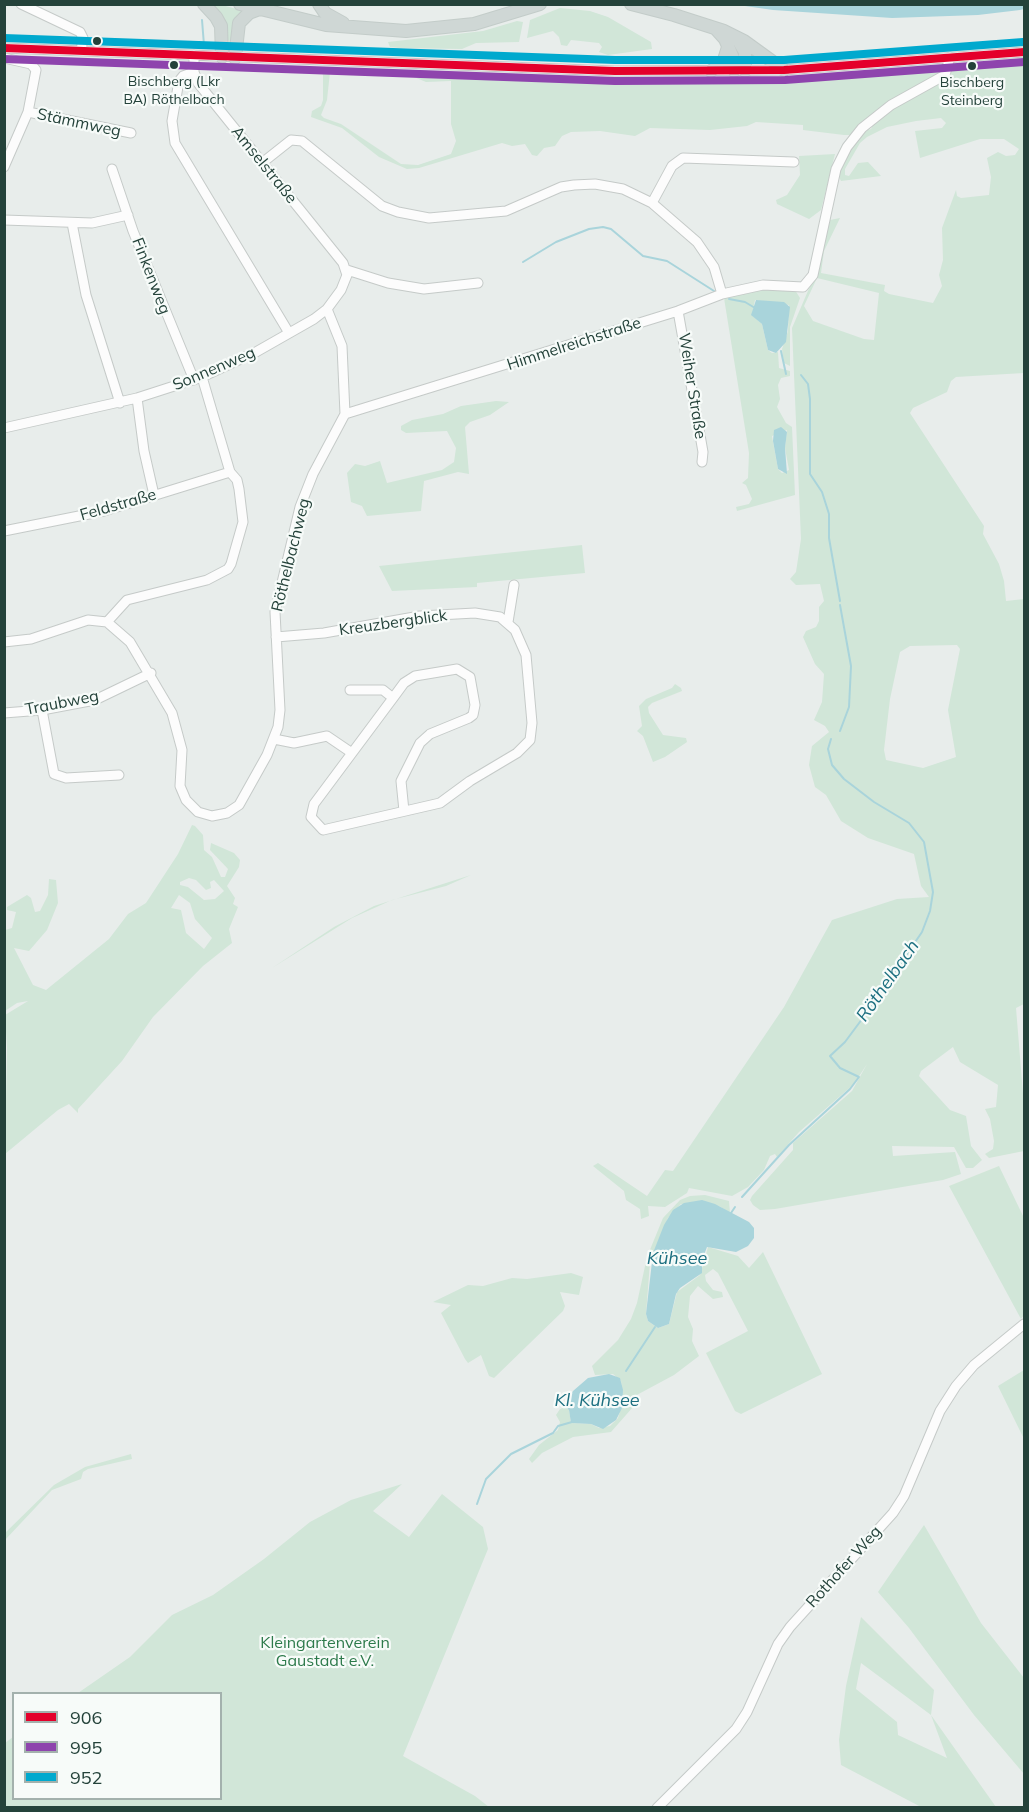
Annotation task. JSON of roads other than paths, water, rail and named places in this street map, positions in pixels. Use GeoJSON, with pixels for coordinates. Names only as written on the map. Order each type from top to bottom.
{"type":"FeatureCollection","features":[{"type":"Feature","properties":{"kind":"main road"},"geometry":{"type":"LineString","coordinates":[[204,4],[221,26],[222,57]]}},
{"type":"Feature","properties":{"kind":"main road"},"geometry":{"type":"LineString","coordinates":[[240,4],[270,13],[355,28],[435,29],[474,24],[540,4]]}},
{"type":"Feature","properties":{"kind":"main road"},"geometry":{"type":"LineString","coordinates":[[270,13],[288,4]]}},
{"type":"Feature","properties":{"kind":"main road"},"geometry":{"type":"LineString","coordinates":[[319,4],[330,16],[355,28]]}},
{"type":"Feature","properties":{"kind":"main road"},"geometry":{"type":"LineString","coordinates":[[632,4],[737,37],[784,70]]}},
{"type":"Feature","properties":{"kind":"main road"},"geometry":{"type":"LineString","coordinates":[[235,58],[239,23],[249,13],[257,10]]}},
{"type":"Feature","properties":{"kind":"main road"},"geometry":{"type":"LineString","coordinates":[[716,29],[740,71]]}},
{"type":"Feature","properties":{"kind":"main road"},"geometry":{"type":"LineString","coordinates":[[737,37],[745,52],[740,71]]}},
{"type":"Feature","properties":{"kind":"main road"},"geometry":{"type":"LineString","coordinates":[[711,71],[723,63],[728,47]]}},
{"type":"Feature","properties":{"kind":"street"},"geometry":{"type":"LineString","coordinates":[[21,4],[80,32],[81,51]]}},
{"type":"Feature","properties":{"kind":"street"},"geometry":{"type":"LineString","coordinates":[[4,48],[590,71],[784,70],[1024,52]]}},
{"type":"Feature","properties":{"kind":"street"},"geometry":{"type":"LineString","coordinates":[[194,55],[194,72],[180,78],[172,121],[175,143],[289,333],[327,309],[345,281],[347,270],[388,283],[424,289],[478,283]]}},
{"type":"Feature","properties":{"kind":"street","name":"Himmelreichstraße"},"geometry":{"type":"LineString","coordinates":[[345,414],[678,311],[722,294],[763,285],[803,287],[813,274],[838,163],[854,137],[891,105],[945,75],[950,57]]}},
{"type":"Feature","properties":{"kind":"street"},"geometry":{"type":"LineString","coordinates":[[4,58],[31,63],[36,67],[28,112],[4,166]]}},
{"type":"Feature","properties":{"kind":"street","name":"Amselstraße"},"geometry":{"type":"LineString","coordinates":[[194,72],[198,83],[347,270]]}},
{"type":"Feature","properties":{"kind":"street","name":"Stämmweg"},"geometry":{"type":"LineString","coordinates":[[28,112],[131,134]]}},
{"type":"Feature","properties":{"kind":"street"},"geometry":{"type":"LineString","coordinates":[[262,163],[291,141],[302,141],[382,206],[398,212],[429,218],[506,211],[561,187],[574,184],[609,186],[641,196],[652,203],[705,251],[714,267],[722,294]]}},
{"type":"Feature","properties":{"kind":"street"},"geometry":{"type":"LineString","coordinates":[[652,203],[672,166],[682,158],[794,162]]}},
{"type":"Feature","properties":{"kind":"street","name":"Finkenweg"},"geometry":{"type":"LineString","coordinates":[[106,622],[127,600],[207,580],[228,569],[243,522],[237,480],[230,472],[198,378],[128,215],[112,169]]}},
{"type":"Feature","properties":{"kind":"street"},"geometry":{"type":"LineString","coordinates":[[4,220],[72,223],[96,222],[128,215]]}},
{"type":"Feature","properties":{"kind":"street"},"geometry":{"type":"LineString","coordinates":[[72,223],[92,317],[120,403]]}},
{"type":"Feature","properties":{"kind":"street","name":"Röthelbachweg"},"geometry":{"type":"LineString","coordinates":[[151,673],[172,713],[178,731],[182,750],[182,793],[191,807],[198,812],[219,815],[239,805],[274,739],[280,710],[276,612],[300,507],[345,414],[342,346],[327,309]]}},
{"type":"Feature","properties":{"kind":"street","name":"Weiher Straße"},"geometry":{"type":"LineString","coordinates":[[678,311],[703,452],[702,462]]}},
{"type":"Feature","properties":{"kind":"street","name":"Sonnenweg"},"geometry":{"type":"LineString","coordinates":[[4,428],[120,403],[198,378],[239,361],[289,333]]}},
{"type":"Feature","properties":{"kind":"street"},"geometry":{"type":"LineString","coordinates":[[137,398],[144,451],[154,495]]}},
{"type":"Feature","properties":{"kind":"street","name":"Feldstraße"},"geometry":{"type":"LineString","coordinates":[[4,531],[104,511],[230,472]]}},
{"type":"Feature","properties":{"kind":"street"},"geometry":{"type":"LineString","coordinates":[[404,811],[401,782],[420,743],[430,734],[474,715],[475,705],[470,677],[457,669],[415,676],[398,688],[393,698],[314,804],[311,814],[315,824],[323,830],[328,830],[404,811],[444,801],[470,780],[518,753],[529,743],[532,723],[526,655],[519,635],[508,622],[514,585]]}},
{"type":"Feature","properties":{"kind":"street","name":"Kreuzbergblick"},"geometry":{"type":"LineString","coordinates":[[276,637],[324,633],[429,615],[475,614],[500,617],[508,622]]}},
{"type":"Feature","properties":{"kind":"street"},"geometry":{"type":"LineString","coordinates":[[4,642],[31,639],[88,620],[106,622],[130,642],[151,673]]}},
{"type":"Feature","properties":{"kind":"street","name":"Traubweg"},"geometry":{"type":"LineString","coordinates":[[4,713],[42,710],[95,700],[151,673]]}},
{"type":"Feature","properties":{"kind":"street"},"geometry":{"type":"LineString","coordinates":[[350,690],[383,690],[393,698]]}},
{"type":"Feature","properties":{"kind":"street"},"geometry":{"type":"LineString","coordinates":[[42,710],[54,774],[66,778],[119,775]]}},
{"type":"Feature","properties":{"kind":"street"},"geometry":{"type":"LineString","coordinates":[[274,739],[294,743],[327,736],[352,753]]}},
{"type":"Feature","properties":{"kind":"street","name":"Rothofer Weg"},"geometry":{"type":"LineString","coordinates":[[657,1808],[736,1729],[747,1712],[778,1644],[790,1627],[893,1513],[904,1496],[940,1411],[956,1386],[975,1365],[1024,1324]]}},
{"type":"Feature","properties":{"kind":"water"},"geometry":{"type":"Polygon","coordinates":[[[1024,4],[1024,9],[1020,10],[978,15],[892,18],[773,10],[738,5],[1024,4]]]}},
{"type":"Feature","properties":{"kind":"water"},"geometry":{"type":"Polygon","coordinates":[[[756,300],[784,302],[790,307],[786,342],[776,353],[768,350],[762,324],[751,315],[756,300]]]}},
{"type":"Feature","properties":{"kind":"water"},"geometry":{"type":"Polygon","coordinates":[[[781,427],[787,432],[785,448],[787,474],[778,469],[773,441],[774,430],[781,427]]]}},
{"type":"Feature","properties":{"kind":"water","name":"Kühsee"},"geometry":{"type":"Polygon","coordinates":[[[702,1200],[715,1204],[749,1222],[754,1228],[754,1238],[748,1246],[736,1252],[707,1247],[702,1260],[702,1273],[680,1288],[676,1294],[669,1324],[658,1328],[648,1321],[646,1314],[653,1253],[664,1225],[673,1210],[684,1203],[702,1200]]]}},
{"type":"Feature","properties":{"kind":"water","name":"Kl. Kühsee"},"geometry":{"type":"Polygon","coordinates":[[[609,1374],[620,1378],[623,1390],[622,1408],[616,1420],[603,1429],[591,1424],[571,1423],[569,1410],[565,1406],[573,1391],[588,1378],[609,1374]]]}},
{"type":"Feature","properties":{"kind":"waterway"},"geometry":{"type":"LineString","coordinates":[[202,20],[204,45]]}},
{"type":"Feature","properties":{"kind":"waterway"},"geometry":{"type":"LineString","coordinates":[[523,262],[556,242],[589,229],[603,227],[611,229],[643,256],[667,261],[714,291]]}},
{"type":"Feature","properties":{"kind":"waterway"},"geometry":{"type":"LineString","coordinates":[[729,299],[745,302],[755,308]]}},
{"type":"Feature","properties":{"kind":"waterway","name":"Röthelbach"},"geometry":{"type":"LineString","coordinates":[[781,351],[786,374]]}},
{"type":"Feature","properties":{"kind":"waterway","name":"Röthelbach"},"geometry":{"type":"LineString","coordinates":[[801,375],[808,384],[810,399],[810,474],[822,492],[829,514],[829,538],[840,601]]}},
{"type":"Feature","properties":{"kind":"waterway","name":"Röthelbach"},"geometry":{"type":"LineString","coordinates":[[840,605],[851,666],[849,707],[840,731]]}},
{"type":"Feature","properties":{"kind":"waterway","name":"Röthelbach"},"geometry":{"type":"LineString","coordinates":[[742,1197],[789,1145],[850,1089],[859,1077],[840,1068],[830,1056],[845,1042],[868,1011],[922,932],[930,911],[933,892],[924,842],[909,823],[874,802],[844,779],[832,765],[828,749],[831,739]]}},
{"type":"Feature","properties":{"kind":"waterway","name":"Röthelbach"},"geometry":{"type":"LineString","coordinates":[[731,1213],[735,1207]]}},
{"type":"Feature","properties":{"kind":"waterway","name":"Röthelbach"},"geometry":{"type":"LineString","coordinates":[[626,1371],[655,1327]]}},
{"type":"Feature","properties":{"kind":"waterway","name":"Röthelbach"},"geometry":{"type":"LineString","coordinates":[[477,1504],[486,1479],[511,1454],[553,1433],[558,1426],[572,1422]]}},
{"type":"Feature","properties":{"kind":"place","name":"Bischberg (Lkr BA) Röthelbach"},"geometry":{"type":"Point","coordinates":[174,65]}},
{"type":"Feature","properties":{"kind":"place","name":"Bischberg Steinberg"},"geometry":{"type":"Point","coordinates":[972,66]}},
{"type":"Feature","properties":{"kind":"park label","name":"Kleingartenverein Gaustadt e.V."},"geometry":{"type":"Point","coordinates":[325,1652]}}]}
